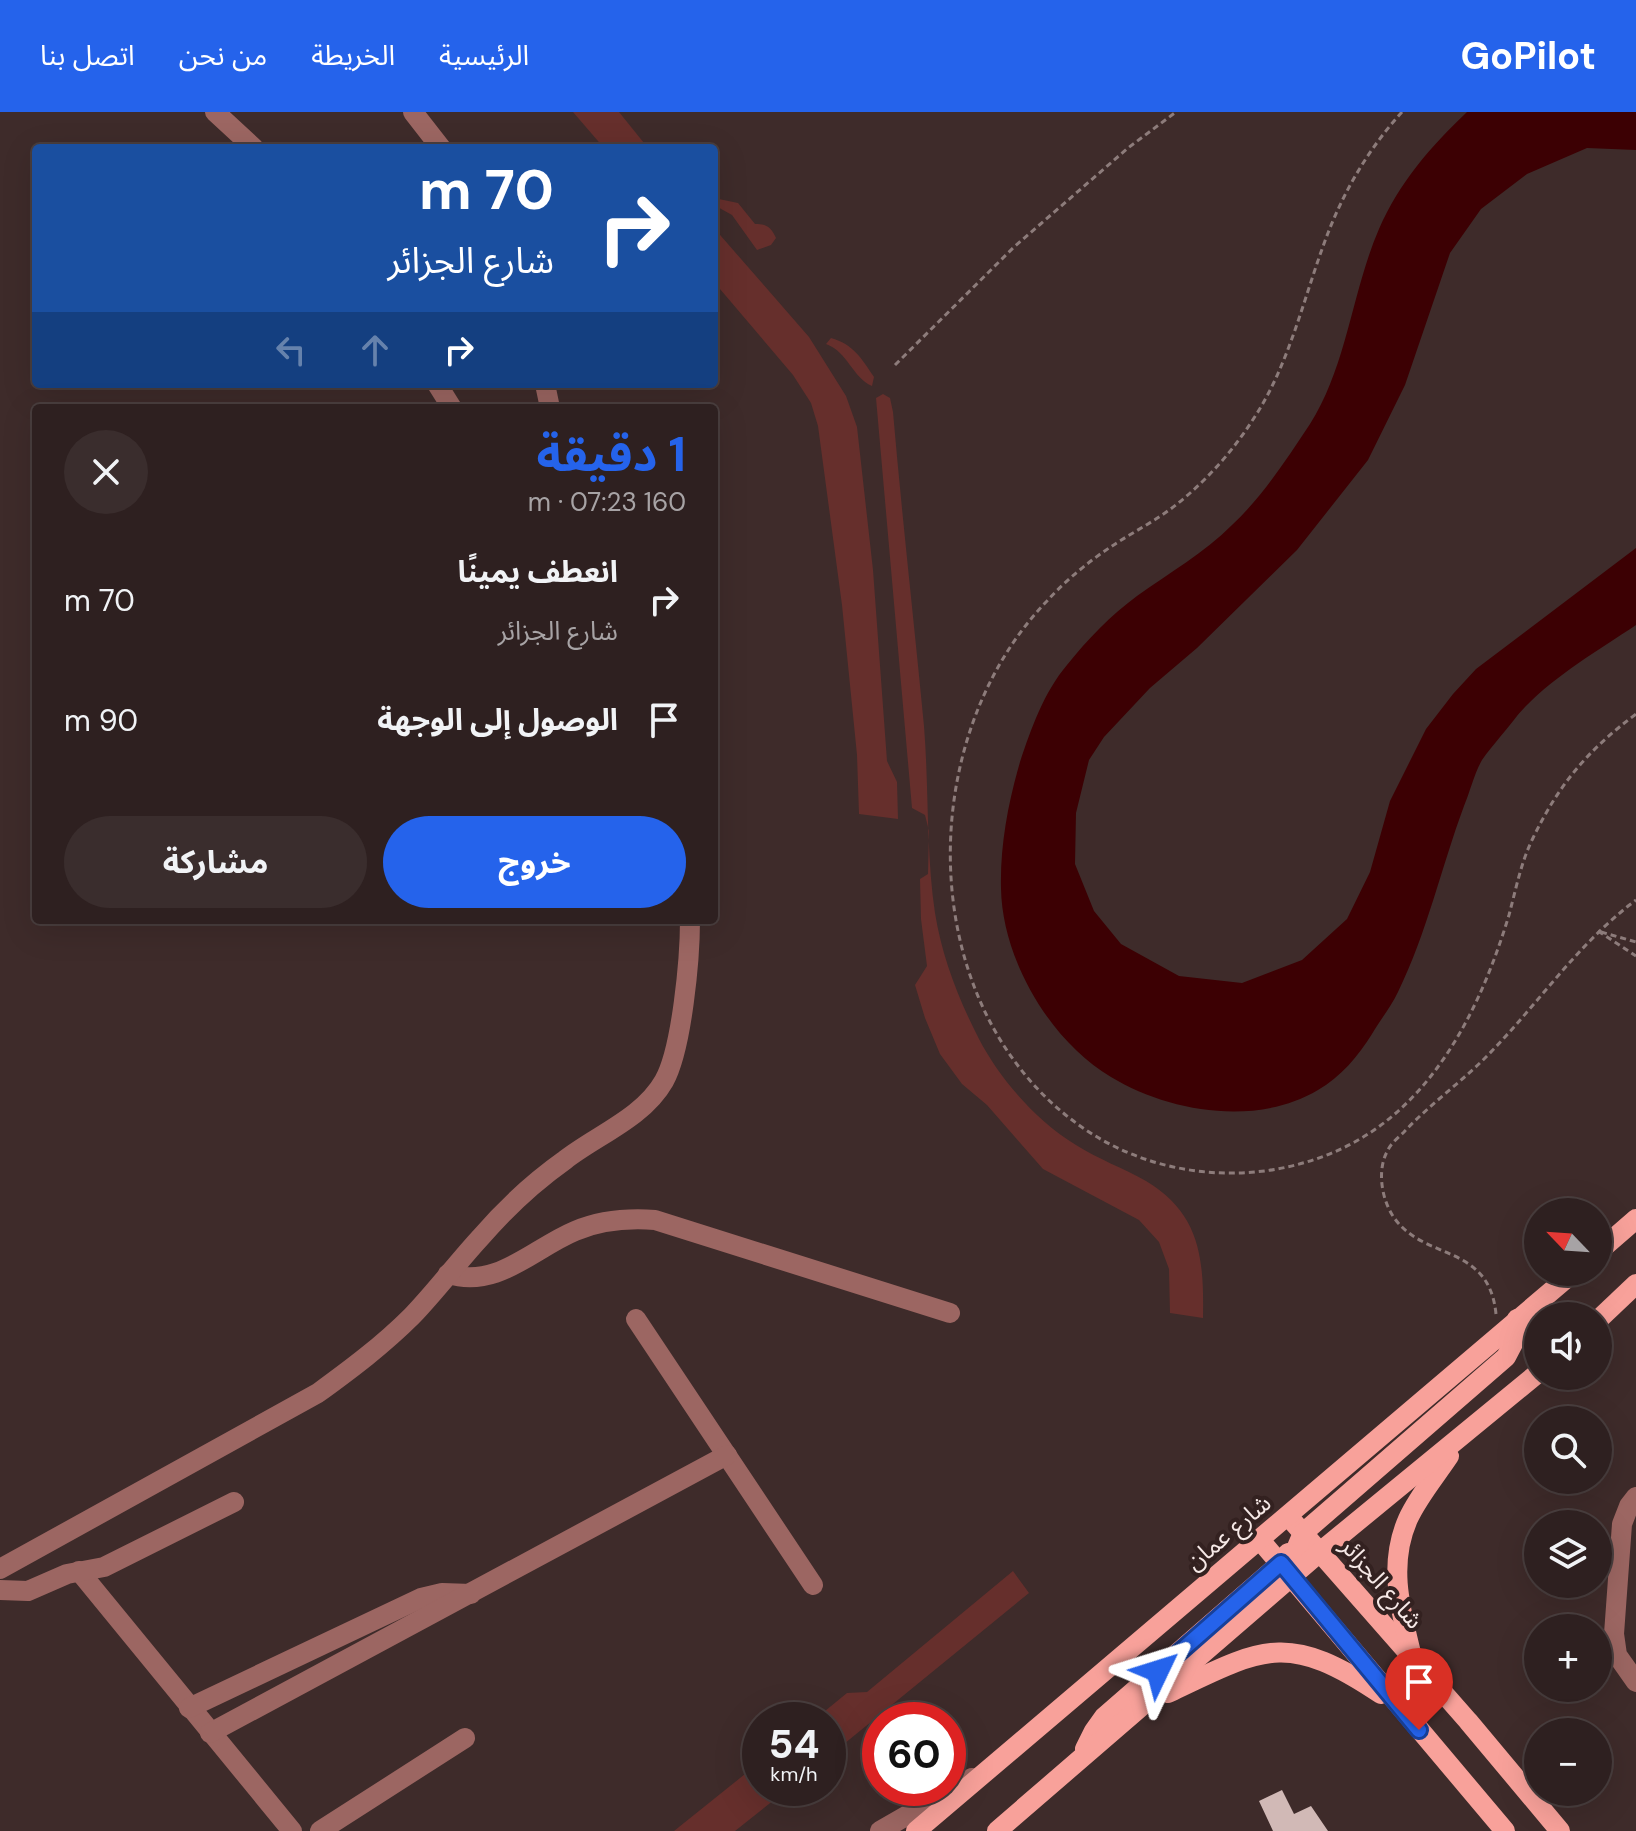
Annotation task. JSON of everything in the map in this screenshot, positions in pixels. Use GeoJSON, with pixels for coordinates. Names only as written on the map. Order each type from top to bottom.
{"type":"FeatureCollection","features":[{"type":"Feature","properties":{"kind":"main road"},"geometry":{"type":"LineString","coordinates":[[1612,1240],[1636,1219]]}},
{"type":"Feature","properties":{"kind":"main road"},"geometry":{"type":"LineString","coordinates":[[1612,1307],[1636,1284]]}},
{"type":"Feature","properties":{"kind":"main road","name":"شارع عمان"},"geometry":{"type":"LineString","coordinates":[[916,1831],[1557,1286]]}},
{"type":"Feature","properties":{"kind":"main road"},"geometry":{"type":"LineString","coordinates":[[997,1831],[1143,1706],[1287,1570],[1303,1533],[1506,1357],[1520,1330],[1517,1319]]}},
{"type":"Feature","properties":{"kind":"main road"},"geometry":{"type":"LineString","coordinates":[[1080,1760],[1104,1717],[1287,1570],[1320,1552],[1524,1385]]}},
{"type":"Feature","properties":{"kind":"main road"},"geometry":{"type":"LineString","coordinates":[[1412,1657],[1397,1587],[1398,1550],[1410,1516],[1461,1437]]}},
{"type":"Feature","properties":{"kind":"main road"},"geometry":{"type":"LineString","coordinates":[[1283,1520],[1289,1540],[1287,1570]]}},
{"type":"Feature","properties":{"kind":"main road","name":"شارع الجزائر"},"geometry":{"type":"LineString","coordinates":[[1283,1520],[1303,1533],[1320,1552],[1560,1831]]}},
{"type":"Feature","properties":{"kind":"main road"},"geometry":{"type":"LineString","coordinates":[[1260,1540],[1505,1831]]}},
{"type":"Feature","properties":{"kind":"main road"},"geometry":{"type":"LineString","coordinates":[[1143,1706],[1238,1660],[1288,1652],[1331,1663],[1400,1707]]}},
{"type":"Feature","properties":{"kind":"street"},"geometry":{"type":"LineString","coordinates":[[215,112],[250,144]]}},
{"type":"Feature","properties":{"kind":"street"},"geometry":{"type":"LineString","coordinates":[[413,112],[438,144]]}},
{"type":"Feature","properties":{"kind":"street"},"geometry":{"type":"LineString","coordinates":[[0,1569],[318,1393],[393,1334],[481,1235],[534,1185],[573,1153],[641,1108],[663,1083],[677,1042],[690,924]]}},
{"type":"Feature","properties":{"kind":"street"},"geometry":{"type":"LineString","coordinates":[[448,1274],[470,1279],[491,1276],[577,1230],[610,1221],[641,1219],[669,1222],[950,1313]]}},
{"type":"Feature","properties":{"kind":"street"},"geometry":{"type":"LineString","coordinates":[[636,1319],[813,1585]]}},
{"type":"Feature","properties":{"kind":"street"},"geometry":{"type":"LineString","coordinates":[[210,1733],[727,1455]]}},
{"type":"Feature","properties":{"kind":"street"},"geometry":{"type":"LineString","coordinates":[[1636,1497],[1622,1524],[1614,1634],[1617,1655],[1636,1682]]}},
{"type":"Feature","properties":{"kind":"street"},"geometry":{"type":"LineString","coordinates":[[0,1590],[28,1591],[79,1571],[117,1562],[234,1502]]}},
{"type":"Feature","properties":{"kind":"street"},"geometry":{"type":"LineString","coordinates":[[79,1571],[292,1831]]}},
{"type":"Feature","properties":{"kind":"street"},"geometry":{"type":"LineString","coordinates":[[189,1708],[421,1598],[442,1593],[472,1594]]}},
{"type":"Feature","properties":{"kind":"street"},"geometry":{"type":"LineString","coordinates":[[320,1831],[465,1738]]}},
{"type":"Feature","properties":{"kind":"street"},"geometry":{"type":"LineString","coordinates":[[880,1831],[986,1770]]}},
{"type":"Feature","properties":{"kind":"path"},"geometry":{"type":"LineString","coordinates":[[895,365],[973,285],[1036,227],[1176,112]]}},
{"type":"Feature","properties":{"kind":"path"},"geometry":{"type":"LineString","coordinates":[[1402,112],[1369,153],[1345,194],[1326,236],[1281,367],[1241,438],[1176,505],[1104,551],[1045,602],[1012,645],[985,693],[962,751],[955,781],[949,857],[959,936],[984,1007],[1008,1049],[1048,1098],[1076,1123],[1123,1150],[1189,1170],[1239,1174],[1289,1166],[1338,1150],[1365,1136],[1402,1108],[1437,1068],[1465,1022],[1487,975],[1509,915],[1530,842],[1555,796],[1583,759],[1604,738],[1636,714]]}},
{"type":"Feature","properties":{"kind":"path"},"geometry":{"type":"LineString","coordinates":[[1487,1346],[1496,1324],[1496,1311],[1488,1286],[1472,1266],[1411,1235],[1396,1220],[1384,1192],[1385,1158],[1388,1150],[1412,1123],[1485,1058],[1575,954],[1636,900]]}},
{"type":"Feature","properties":{"kind":"path"},"geometry":{"type":"LineString","coordinates":[[1598,931],[1636,942]]}},
{"type":"Feature","properties":{"kind":"path"},"geometry":{"type":"LineString","coordinates":[[1598,931],[1636,956]]}},
{"type":"Feature","properties":{"kind":"shaded area"},"geometry":{"type":"Polygon","coordinates":[[[573,112],[619,112],[645,144],[601,144],[573,112]]]}},
{"type":"Feature","properties":{"kind":"shaded area"},"geometry":{"type":"Polygon","coordinates":[[[1467,112],[1636,112],[1636,150],[1587,148],[1527,174],[1481,209],[1450,253],[1405,385],[1368,460],[1297,550],[1197,648],[1150,688],[1104,737],[1089,760],[1076,813],[1075,864],[1094,911],[1121,944],[1179,976],[1242,983],[1302,960],[1347,919],[1370,872],[1390,801],[1426,729],[1476,669],[1636,548],[1636,625],[1537,695],[1482,760],[1408,970],[1389,1008],[1342,1072],[1318,1090],[1294,1102],[1268,1108],[1213,1110],[1159,1099],[1111,1077],[1068,1042],[1034,996],[1020,970],[1010,942],[1001,888],[1006,825],[1020,762],[1045,699],[1083,646],[1127,603],[1221,535],[1254,502],[1283,464],[1310,424],[1333,378],[1362,277],[1387,212],[1417,166],[1467,112]]]}},
{"type":"Feature","properties":{"kind":"shaded area"},"geometry":{"type":"Polygon","coordinates":[[[718,199],[738,203],[755,224],[770,229],[776,238],[771,245],[757,250],[732,215],[718,207],[718,199]]]}},
{"type":"Feature","properties":{"kind":"shaded area"},"geometry":{"type":"Polygon","coordinates":[[[718,233],[809,337],[846,396],[857,427],[873,570],[887,761],[897,782],[898,819],[859,814],[857,755],[842,605],[818,426],[811,403],[793,375],[718,287],[718,233]]]}},
{"type":"Feature","properties":{"kind":"shaded area"},"geometry":{"type":"Polygon","coordinates":[[[831,338],[851,348],[861,358],[874,377],[872,386],[859,377],[840,353],[826,344],[831,338]]]}},
{"type":"Feature","properties":{"kind":"shaded area"},"geometry":{"type":"Polygon","coordinates":[[[883,394],[890,398],[893,412],[924,726],[928,828],[925,815],[912,808],[876,398],[883,394]]]}},
{"type":"Feature","properties":{"kind":"shaded area"},"geometry":{"type":"Polygon","coordinates":[[[929,841],[932,890],[942,946],[958,994],[988,1054],[1008,1084],[1047,1124],[1084,1150],[1146,1181],[1178,1208],[1196,1240],[1202,1277],[1203,1318],[1170,1313],[1169,1269],[1159,1242],[1139,1220],[1043,1169],[987,1105],[962,1084],[940,1054],[915,985],[927,966],[920,879],[928,874],[929,841]]]}},
{"type":"Feature","properties":{"kind":"shaded area"},"geometry":{"type":"Polygon","coordinates":[[[1013,1571],[1029,1593],[895,1702],[862,1702],[862,1729],[846,1742],[846,1702],[836,1702],[847,1693],[867,1692],[1013,1571]]]}},
{"type":"Feature","properties":{"kind":"shaded area"},"geometry":{"type":"Polygon","coordinates":[[[742,1776],[742,1806],[766,1806],[735,1831],[674,1831],[742,1776]]]}},
{"type":"Feature","properties":{"kind":"building"},"geometry":{"type":"Polygon","coordinates":[[[1282,1790],[1294,1814],[1311,1806],[1328,1831],[1273,1831],[1259,1801],[1282,1790]]]}},
{"type":"Feature","properties":{"kind":"route"},"geometry":{"type":"LineString","coordinates":[[1158,1671],[1281,1563],[1419,1730]]}}]}
